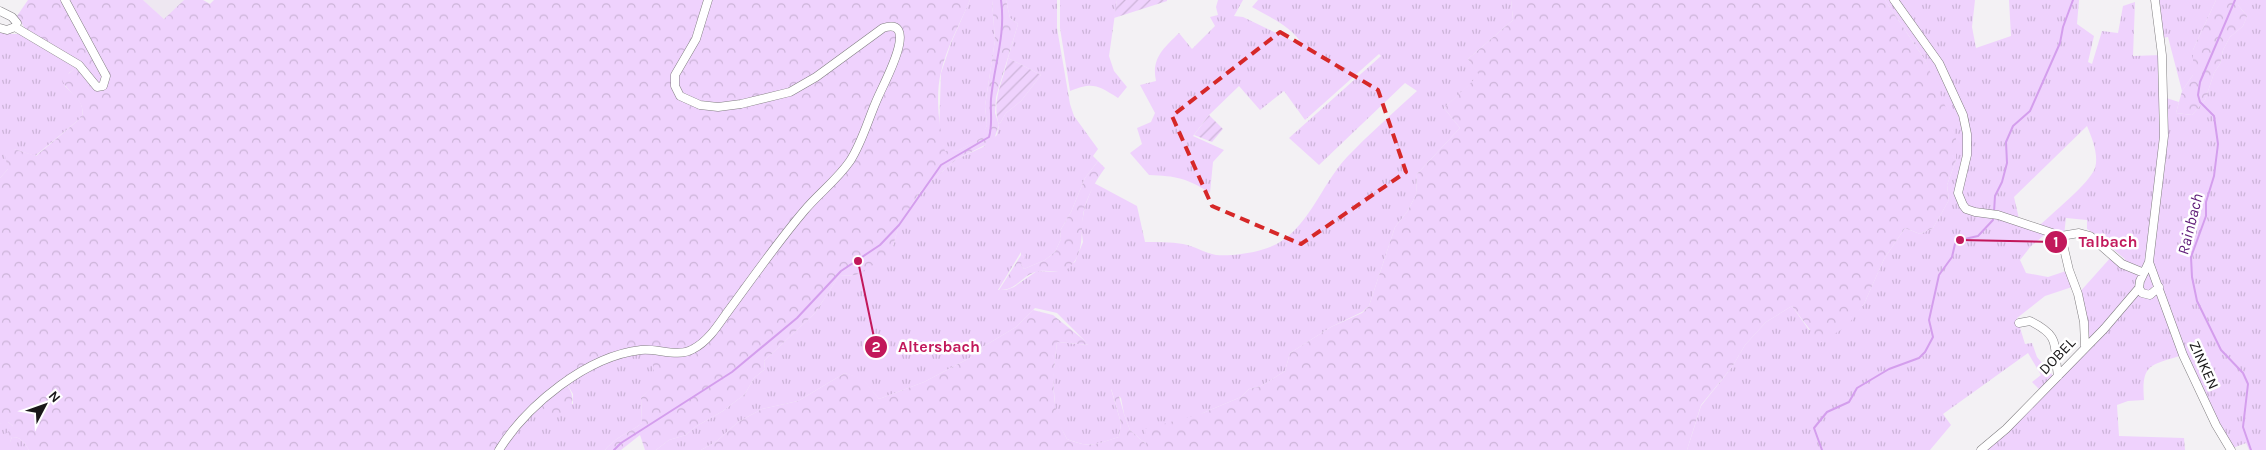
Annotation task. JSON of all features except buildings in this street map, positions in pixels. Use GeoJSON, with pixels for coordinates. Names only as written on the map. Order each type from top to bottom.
{"type":"FeatureCollection","features":[{"type":"Feature","properties":{"kind":"street"},"geometry":{"type":"LineString","coordinates":[[15,27],[72,61],[97,87],[103,86],[106,76],[64,0]]}},
{"type":"Feature","properties":{"kind":"street"},"geometry":{"type":"LineString","coordinates":[[499,450],[517,425],[541,401],[566,382],[592,366],[623,354],[650,350],[691,351],[717,328],[754,273],[805,209],[850,160],[901,41],[900,33],[896,28],[890,26],[883,28],[816,77],[790,92],[741,104],[718,107],[700,105],[680,96],[675,86],[675,76],[696,40],[708,0]]}},
{"type":"Feature","properties":{"kind":"street"},"geometry":{"type":"LineString","coordinates":[[1894,0],[1939,63],[1963,115],[1967,134],[1967,155],[1958,193],[1959,199],[1966,209],[1994,215],[2060,236],[2079,233],[2090,236],[2122,264],[2144,273]]}},
{"type":"Feature","properties":{"kind":"street"},"geometry":{"type":"LineString","coordinates":[[2149,262],[2164,136],[2162,55],[2155,0]]}},
{"type":"Feature","properties":{"kind":"street"},"geometry":{"type":"LineString","coordinates":[[0,11],[12,17],[16,23],[15,27]]}},
{"type":"Feature","properties":{"kind":"street"},"geometry":{"type":"LineString","coordinates":[[0,28],[7,30],[15,27]]}},
{"type":"Feature","properties":{"kind":"street"},"geometry":{"type":"LineString","coordinates":[[2060,236],[2078,294],[2084,322],[2085,346]]}},
{"type":"Feature","properties":{"kind":"street","name":"DOBEL"},"geometry":{"type":"LineString","coordinates":[[1981,450],[2006,429],[2085,346],[2104,329],[2139,288],[2149,262]]}},
{"type":"Feature","properties":{"kind":"street","name":"ZINKEN"},"geometry":{"type":"LineString","coordinates":[[2149,262],[2183,355],[2216,426],[2231,450]]}},
{"type":"Feature","properties":{"kind":"street"},"geometry":{"type":"LineString","coordinates":[[2139,288],[2142,293],[2150,295],[2160,288]]}},
{"type":"Feature","properties":{"kind":"street"},"geometry":{"type":"LineString","coordinates":[[2019,323],[2030,321],[2051,335],[2056,346],[2058,376]]}},
{"type":"Feature","properties":{"kind":"highlighted area"},"geometry":{"type":"Polygon","coordinates":[[[1280,32],[1378,90],[1406,172],[1301,244],[1212,206],[1172,116],[1280,32]]]}},
{"type":"Feature","properties":{"kind":"shaded area"},"geometry":{"type":"Polygon","coordinates":[[[143,0],[184,0],[164,19],[143,0]]]}},
{"type":"Feature","properties":{"kind":"green space"},"geometry":{"type":"Polygon","coordinates":[[[28,0],[143,0],[164,19],[184,0],[203,0],[210,4],[214,0],[970,0],[947,53],[939,81],[939,112],[945,151],[959,150],[981,138],[987,125],[985,106],[995,40],[992,0],[1006,0],[1010,18],[1018,24],[996,97],[995,113],[999,125],[992,145],[987,144],[957,159],[919,193],[899,225],[893,246],[885,258],[856,275],[839,276],[815,313],[764,361],[765,369],[754,378],[745,394],[686,435],[669,440],[656,450],[645,450],[640,435],[621,450],[605,450],[642,423],[641,398],[656,382],[650,350],[623,354],[566,383],[571,392],[572,402],[566,414],[547,413],[541,402],[499,450],[29,450],[20,439],[15,437],[12,437],[7,448],[3,449],[2,438],[13,426],[8,422],[0,424],[0,178],[8,169],[4,151],[14,149],[36,156],[82,117],[83,111],[82,106],[62,80],[78,65],[23,32],[24,27],[17,16],[28,0]]]}},
{"type":"Feature","properties":{"kind":"green space"},"geometry":{"type":"Polygon","coordinates":[[[970,0],[992,0],[995,40],[985,106],[987,125],[982,138],[959,150],[945,152],[939,131],[941,73],[951,43],[970,0]]]}},
{"type":"Feature","properties":{"kind":"green space"},"geometry":{"type":"Polygon","coordinates":[[[1006,0],[1057,0],[1057,28],[1070,104],[1074,116],[1098,149],[1093,156],[1098,161],[1085,178],[1071,212],[1060,231],[1061,239],[1055,252],[1045,260],[1024,269],[1021,264],[1021,252],[998,290],[1014,287],[1037,271],[1058,272],[1075,262],[1083,242],[1081,227],[1085,206],[1094,183],[1137,206],[1145,242],[1183,244],[1216,255],[1250,253],[1276,244],[1300,224],[1347,157],[1417,91],[1405,83],[1319,165],[1289,138],[1381,56],[1379,54],[1305,120],[1284,91],[1260,110],[1239,86],[1209,115],[1193,136],[1224,150],[1213,162],[1210,193],[1195,184],[1181,179],[1149,175],[1130,153],[1142,144],[1137,128],[1151,122],[1155,113],[1140,85],[1156,81],[1155,66],[1157,60],[1164,49],[1179,33],[1192,49],[1215,26],[1210,17],[1218,15],[1216,7],[1218,0],[1243,0],[1234,16],[1243,17],[1303,46],[1299,39],[1287,28],[1252,7],[1258,0],[1511,0],[1513,20],[1468,59],[1480,75],[1444,108],[1460,128],[1417,174],[1416,195],[1407,212],[1395,227],[1369,306],[1362,312],[1331,327],[1290,353],[1285,371],[1261,386],[1249,389],[1241,397],[1203,413],[1146,444],[1130,430],[1121,398],[1111,389],[1121,423],[1119,437],[1088,445],[1067,439],[1056,418],[1053,378],[1057,342],[1089,345],[1057,313],[1035,308],[1016,327],[981,348],[983,351],[924,382],[879,399],[863,380],[845,373],[798,401],[762,409],[738,422],[717,441],[701,450],[656,450],[669,440],[686,435],[745,394],[754,378],[765,369],[764,361],[815,313],[839,276],[856,275],[893,246],[899,225],[919,193],[957,159],[983,147],[997,135],[999,125],[1006,113],[1021,101],[1041,75],[1008,58],[1018,24],[1010,18],[1006,0]]]}},
{"type":"Feature","properties":{"kind":"green space"},"geometry":{"type":"Polygon","coordinates":[[[1060,0],[1117,0],[1109,56],[1114,71],[1127,87],[1118,98],[1095,86],[1084,86],[1070,91],[1060,28],[1060,0]]]}},
{"type":"Feature","properties":{"kind":"green space"},"geometry":{"type":"Polygon","coordinates":[[[1117,0],[1167,0],[1167,1],[1114,18],[1117,0]]]}},
{"type":"Feature","properties":{"kind":"green space"},"geometry":{"type":"Polygon","coordinates":[[[1511,0],[1885,0],[1925,60],[1951,119],[1956,139],[1956,160],[1947,185],[1949,200],[1933,228],[1920,234],[1905,228],[1884,259],[1864,304],[1847,326],[1820,343],[1792,306],[1766,322],[1745,345],[1732,367],[1701,405],[1687,450],[701,450],[717,441],[738,422],[762,409],[798,401],[845,373],[863,379],[879,399],[924,382],[983,351],[981,348],[1016,327],[1033,310],[1053,315],[1090,345],[1057,342],[1054,392],[1057,415],[1067,439],[1075,442],[1088,445],[1119,437],[1121,423],[1111,388],[1116,386],[1130,430],[1146,444],[1145,429],[1203,413],[1241,397],[1249,389],[1261,386],[1285,371],[1290,353],[1331,327],[1362,313],[1369,306],[1395,227],[1407,212],[1416,195],[1417,174],[1460,128],[1444,108],[1479,75],[1468,59],[1513,20],[1511,0]]]}},
{"type":"Feature","properties":{"kind":"green space"},"geometry":{"type":"Polygon","coordinates":[[[1885,0],[1975,0],[1972,27],[1976,48],[2011,36],[2009,0],[2079,0],[2077,24],[2094,36],[2088,62],[2092,64],[2102,31],[2118,33],[2123,6],[2135,2],[2133,56],[2162,55],[2163,97],[2179,102],[2176,113],[2192,115],[2205,100],[2214,73],[2220,64],[2223,50],[2230,37],[2243,26],[2247,16],[2238,5],[2238,0],[2266,0],[2266,450],[2249,450],[2246,443],[2230,449],[2183,355],[2150,367],[2144,379],[2144,400],[2128,401],[2117,405],[2119,436],[2184,438],[2185,450],[1976,450],[2008,424],[2041,391],[2032,382],[2041,375],[2028,353],[1943,414],[1951,425],[1930,450],[1687,450],[1701,406],[1732,367],[1745,345],[1766,322],[1792,306],[1809,330],[1857,312],[1864,304],[1884,259],[1905,228],[1920,234],[1933,228],[1949,200],[1947,185],[1956,160],[1955,139],[1925,60],[1885,0]],[[2087,126],[2014,197],[2020,223],[2037,228],[2078,190],[2092,174],[2096,158],[2087,126]],[[2066,218],[2064,235],[2048,232],[2031,246],[2020,260],[2026,273],[2048,277],[2069,270],[2075,286],[2045,296],[2017,318],[2025,344],[2032,343],[2037,357],[2055,378],[2085,346],[2078,294],[2112,256],[2122,264],[2125,259],[2087,229],[2087,220],[2066,218]]]}},
{"type":"Feature","properties":{"kind":"green space"},"geometry":{"type":"Polygon","coordinates":[[[2158,0],[2216,0],[2193,50],[2193,75],[2182,91],[2168,37],[2162,38],[2158,0]]]}},
{"type":"Feature","properties":{"kind":"green space"},"geometry":{"type":"Polygon","coordinates":[[[2216,0],[2238,0],[2238,5],[2247,16],[2243,26],[2230,37],[2223,50],[2220,64],[2214,73],[2205,100],[2192,115],[2176,113],[2182,91],[2193,75],[2193,50],[2216,0]]]}},
{"type":"Feature","properties":{"kind":"green space"},"geometry":{"type":"Polygon","coordinates":[[[0,30],[12,34],[23,32],[79,65],[69,73],[65,86],[81,103],[83,112],[82,117],[35,156],[14,149],[8,169],[0,178],[0,30]]]}},
{"type":"Feature","properties":{"kind":"green space"},"geometry":{"type":"Polygon","coordinates":[[[1008,58],[1041,75],[1021,101],[1006,113],[999,125],[996,108],[997,100],[1008,58]]]}},
{"type":"Feature","properties":{"kind":"green space"},"geometry":{"type":"Polygon","coordinates":[[[1209,115],[1223,129],[1212,142],[1194,135],[1209,115]]]}},
{"type":"Feature","properties":{"kind":"green space"},"geometry":{"type":"Polygon","coordinates":[[[1098,161],[1105,168],[1085,206],[1080,250],[1071,266],[1063,272],[1035,272],[1014,286],[1005,290],[999,290],[1023,252],[1026,255],[1021,264],[1024,269],[1045,260],[1055,252],[1061,239],[1060,231],[1071,212],[1085,178],[1098,161]]]}},
{"type":"Feature","properties":{"kind":"green space"},"geometry":{"type":"Polygon","coordinates":[[[650,350],[657,382],[641,398],[642,423],[605,450],[499,450],[541,401],[573,404],[573,394],[566,382],[592,366],[650,350]]]}},
{"type":"Feature","properties":{"kind":"green space"},"geometry":{"type":"Polygon","coordinates":[[[8,422],[13,426],[10,442],[12,437],[18,438],[29,450],[0,450],[0,424],[8,422]]]}},
{"type":"Feature","properties":{"kind":"waterway"},"geometry":{"type":"LineString","coordinates":[[614,450],[621,443],[732,372],[797,318],[841,271],[880,245],[899,225],[941,165],[989,137],[992,86],[1001,38],[1001,0]]}},
{"type":"Feature","properties":{"kind":"waterway"},"geometry":{"type":"LineString","coordinates":[[1994,212],[1995,196],[2002,182],[2007,163],[2006,142],[2013,126],[2030,111],[2060,43],[2063,27],[2073,0]]}},
{"type":"Feature","properties":{"kind":"waterway","name":"Rainbach"},"geometry":{"type":"LineString","coordinates":[[2235,0],[2200,82],[2198,95],[2200,102],[2214,116],[2218,144],[2214,176],[2206,202],[2206,216],[2191,257],[2192,277],[2197,301],[2221,350],[2243,373],[2248,384],[2243,427],[2251,450]]}},
{"type":"Feature","properties":{"kind":"waterway"},"geometry":{"type":"LineString","coordinates":[[1822,450],[1814,428],[1827,412],[1849,402],[1857,388],[1889,369],[1919,358],[1925,352],[1933,337],[1929,320],[1939,275],[1952,257],[1955,244],[1960,240],[1978,236],[1993,220],[1993,216]]}},
{"type":"Feature","properties":{"kind":"place","name":"Talbach"},"geometry":{"type":"Point","coordinates":[1960,240]}},
{"type":"Feature","properties":{"kind":"place","name":"Altersbach"},"geometry":{"type":"Point","coordinates":[858,261]}}]}
